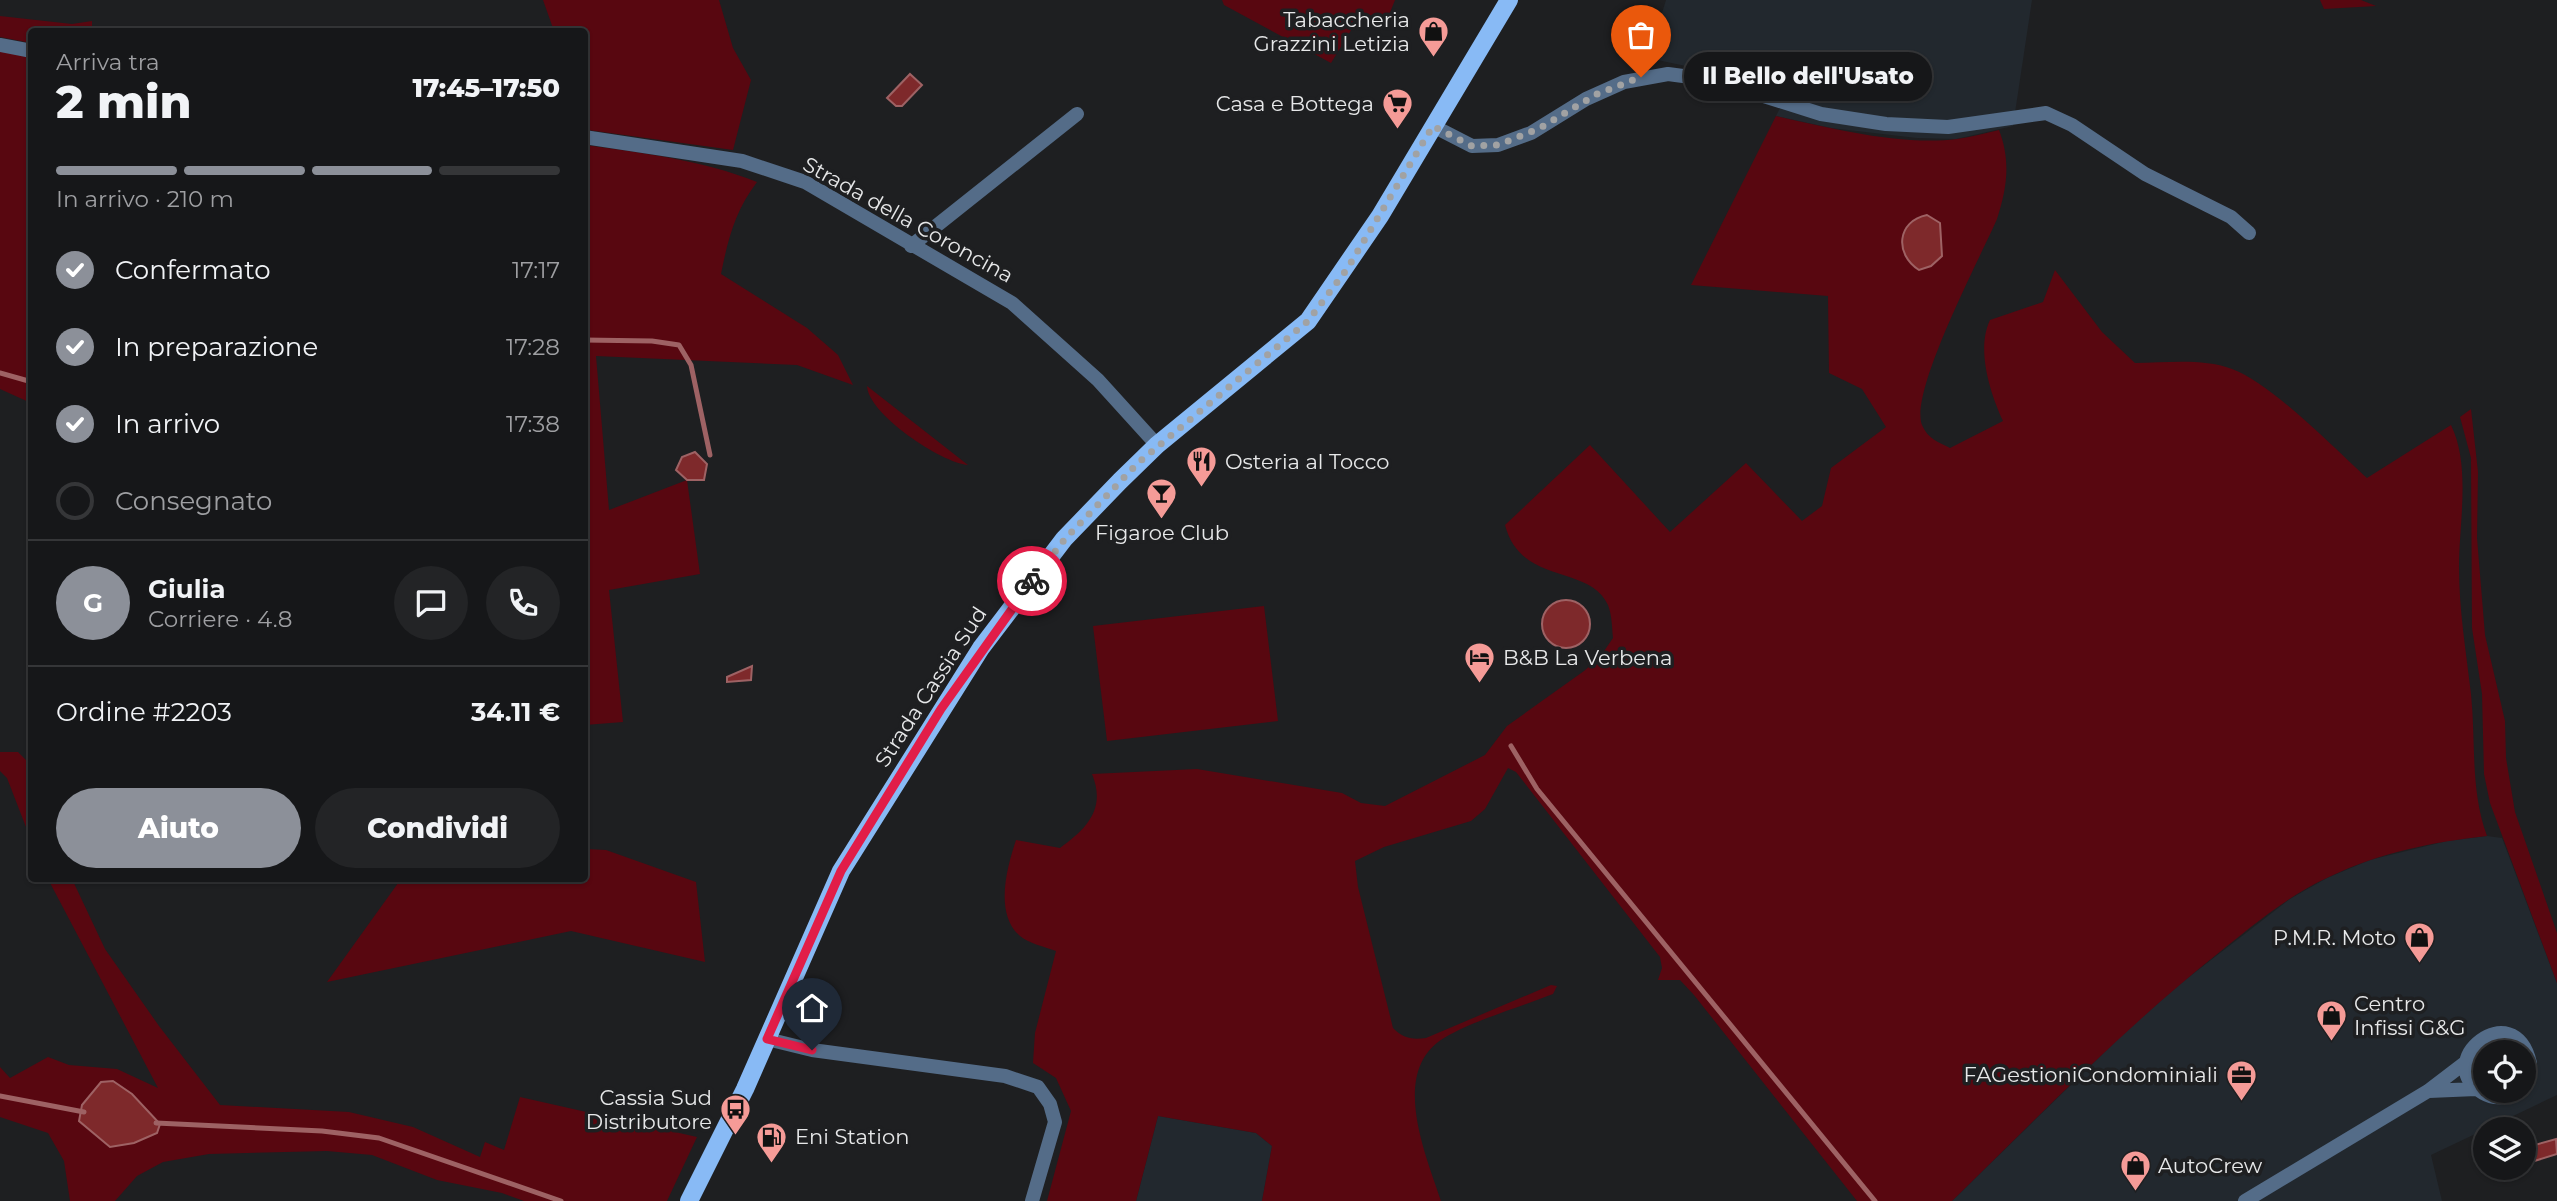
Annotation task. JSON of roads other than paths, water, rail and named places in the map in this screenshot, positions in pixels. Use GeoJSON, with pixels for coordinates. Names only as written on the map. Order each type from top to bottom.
{"type":"FeatureCollection","features":[{"type":"Feature","properties":{"kind":"main road","name":"Strada Cassia Sud"},"geometry":{"type":"LineString","coordinates":[[689,1201],[767,1039],[841,871],[995,629],[1057,548],[1157,445],[1308,321],[1347,269],[1509,0]]}},
{"type":"Feature","properties":{"kind":"street"},"geometry":{"type":"LineString","coordinates":[[0,45],[28,50]]}},
{"type":"Feature","properties":{"kind":"street"},"geometry":{"type":"LineString","coordinates":[[1433,126],[1472,146],[1498,145],[1540,128],[1586,99],[1615,86],[1641,77],[1668,74],[1713,80],[1821,114],[1886,124],[1957,126],[2046,113],[2072,125],[2145,174],[2231,217],[2249,233]]}},
{"type":"Feature","properties":{"kind":"street"},"geometry":{"type":"LineString","coordinates":[[911,246],[1077,114]]}},
{"type":"Feature","properties":{"kind":"street","name":"Strada della Coroncina"},"geometry":{"type":"LineString","coordinates":[[588,138],[742,161],[805,182],[1012,303],[1090,373],[1157,445]]}},
{"type":"Feature","properties":{"kind":"street"},"geometry":{"type":"LineString","coordinates":[[2480,1040],[2483,1037],[2503,1034],[2516,1040]]}},
{"type":"Feature","properties":{"kind":"street"},"geometry":{"type":"LineString","coordinates":[[767,1039],[812,1050],[1005,1076],[1038,1087],[1050,1104],[1055,1122],[1031,1201]]}},
{"type":"Feature","properties":{"kind":"street"},"geometry":{"type":"LineString","coordinates":[[2473,1048],[2466,1062],[2473,1084]]}},
{"type":"Feature","properties":{"kind":"street"},"geometry":{"type":"LineString","coordinates":[[2245,1201],[2428,1091],[2466,1062]]}},
{"type":"Feature","properties":{"kind":"street"},"geometry":{"type":"LineString","coordinates":[[2428,1091],[2473,1088]]}},
{"type":"Feature","properties":{"kind":"waterway"},"geometry":{"type":"LineString","coordinates":[[588,340],[652,341],[679,345],[691,365],[710,455]]}},
{"type":"Feature","properties":{"kind":"waterway"},"geometry":{"type":"LineString","coordinates":[[0,373],[28,381]]}},
{"type":"Feature","properties":{"kind":"waterway"},"geometry":{"type":"LineString","coordinates":[[1511,746],[1537,789],[1875,1201]]}},
{"type":"Feature","properties":{"kind":"waterway"},"geometry":{"type":"LineString","coordinates":[[0,1096],[84,1112]]}},
{"type":"Feature","properties":{"kind":"waterway"},"geometry":{"type":"LineString","coordinates":[[156,1123],[322,1131],[379,1138],[561,1201]]}},
{"type":"Feature","properties":{"kind":"place","name":"Tabaccheria Grazzini Letizia"},"geometry":{"type":"Point","coordinates":[1433,59]}},
{"type":"Feature","properties":{"kind":"place","name":"Il Bello dell'Usato"},"geometry":{"type":"Point","coordinates":[1641,77]}},
{"type":"Feature","properties":{"kind":"place","name":"Casa e Bottega"},"geometry":{"type":"Point","coordinates":[1397,131]}},
{"type":"Feature","properties":{"kind":"place","name":"Osteria al Tocco"},"geometry":{"type":"Point","coordinates":[1202,489]}},
{"type":"Feature","properties":{"kind":"place","name":"Figaroe Club"},"geometry":{"type":"Point","coordinates":[1162,520]}},
{"type":"Feature","properties":{"kind":"place","name":"B&B La Verbena"},"geometry":{"type":"Point","coordinates":[1480,685]}},
{"type":"Feature","properties":{"kind":"place","name":"P.M.R. Moto"},"geometry":{"type":"Point","coordinates":[2419,965]}},
{"type":"Feature","properties":{"kind":"place","name":"Centro Infissi G&G"},"geometry":{"type":"Point","coordinates":[2331,1043]}},
{"type":"Feature","properties":{"kind":"place","name":"FAGestioniCondominiali"},"geometry":{"type":"Point","coordinates":[2241,1102]}},
{"type":"Feature","properties":{"kind":"place","name":"Cassia Sud Distributore"},"geometry":{"type":"Point","coordinates":[735,1137]}},
{"type":"Feature","properties":{"kind":"place","name":"Eni Station"},"geometry":{"type":"Point","coordinates":[772,1164]}},
{"type":"Feature","properties":{"kind":"place","name":"AutoCrew"},"geometry":{"type":"Point","coordinates":[2135,1193]}}]}
